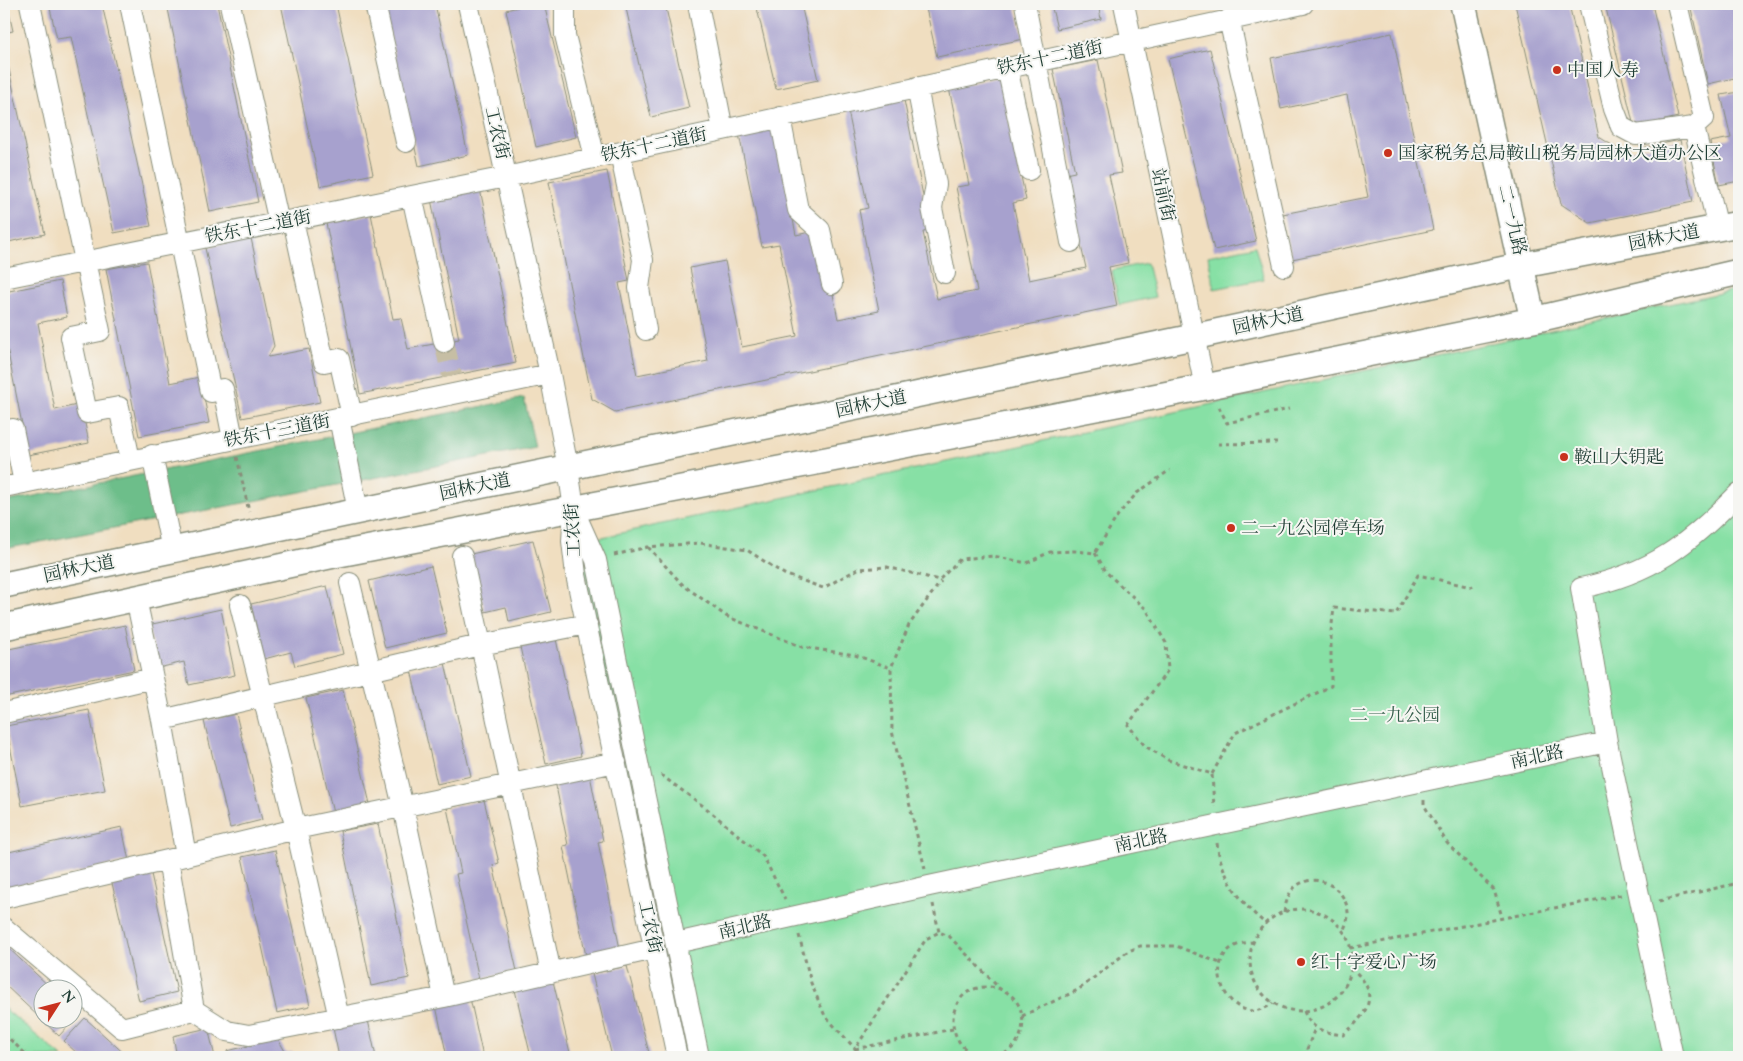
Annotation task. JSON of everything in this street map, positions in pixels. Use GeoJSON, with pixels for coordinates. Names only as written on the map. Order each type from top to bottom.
{"type":"FeatureCollection","features":[{"type":"Feature","properties":{"kind":"main road","name":"二一九路"},"geometry":{"type":"LineString","coordinates":[[1463,4],[1534,320]]}},
{"type":"Feature","properties":{"kind":"main road","name":"园林大道"},"geometry":{"type":"LineString","coordinates":[[4,585],[1193,337],[1523,265],[1729,226]]}},
{"type":"Feature","properties":{"kind":"main road"},"geometry":{"type":"LineString","coordinates":[[4,627],[334,555],[1205,387],[1534,320],[1739,272]]}},
{"type":"Feature","properties":{"kind":"street"},"geometry":{"type":"LineString","coordinates":[[30,4],[100,331],[71,337],[88,413],[119,407],[130,460]]}},
{"type":"Feature","properties":{"kind":"street"},"geometry":{"type":"LineString","coordinates":[[130,4],[211,392],[223,390],[233,440]]}},
{"type":"Feature","properties":{"kind":"street"},"geometry":{"type":"LineString","coordinates":[[230,4],[324,362],[339,359],[358,510]]}},
{"type":"Feature","properties":{"kind":"street"},"geometry":{"type":"LineString","coordinates":[[375,4],[406,142]]}},
{"type":"Feature","properties":{"kind":"street","name":"工农街"},"geometry":{"type":"LineString","coordinates":[[468,4],[550,374],[574,509],[572,541],[576,575],[677,1057]]}},
{"type":"Feature","properties":{"kind":"street"},"geometry":{"type":"LineString","coordinates":[[565,4],[565,36],[595,158]]}},
{"type":"Feature","properties":{"kind":"street"},"geometry":{"type":"LineString","coordinates":[[698,4],[722,130]]}},
{"type":"Feature","properties":{"kind":"street"},"geometry":{"type":"LineString","coordinates":[[1025,4],[1071,242]]}},
{"type":"Feature","properties":{"kind":"street","name":"站前街"},"geometry":{"type":"LineString","coordinates":[[1124,4],[1205,387]]}},
{"type":"Feature","properties":{"kind":"street","name":"铁东十二道街"},"geometry":{"type":"LineString","coordinates":[[4,278],[620,153],[1037,60],[1303,4]]}},
{"type":"Feature","properties":{"kind":"street"},"geometry":{"type":"LineString","coordinates":[[1589,4],[1614,109],[1621,128],[1636,135],[1694,127],[1704,118],[1677,4]]}},
{"type":"Feature","properties":{"kind":"street"},"geometry":{"type":"LineString","coordinates":[[1229,19],[1284,266]]}},
{"type":"Feature","properties":{"kind":"street"},"geometry":{"type":"LineString","coordinates":[[1007,67],[1029,170]]}},
{"type":"Feature","properties":{"kind":"street"},"geometry":{"type":"LineString","coordinates":[[916,87],[936,184],[932,208],[946,273]]}},
{"type":"Feature","properties":{"kind":"street"},"geometry":{"type":"LineString","coordinates":[[780,117],[798,210],[820,230],[832,284]]}},
{"type":"Feature","properties":{"kind":"street"},"geometry":{"type":"LineString","coordinates":[[1694,127],[1729,226]]}},
{"type":"Feature","properties":{"kind":"street"},"geometry":{"type":"LineString","coordinates":[[620,153],[642,260],[639,288],[646,330]]}},
{"type":"Feature","properties":{"kind":"street"},"geometry":{"type":"LineString","coordinates":[[412,196],[444,342]]}},
{"type":"Feature","properties":{"kind":"street","name":"铁东十三道街"},"geometry":{"type":"LineString","coordinates":[[4,487],[152,455],[345,417],[454,385],[550,374]]}},
{"type":"Feature","properties":{"kind":"street"},"geometry":{"type":"LineString","coordinates":[[4,431],[13,429],[24,483]]}},
{"type":"Feature","properties":{"kind":"street"},"geometry":{"type":"LineString","coordinates":[[152,455],[172,550]]}},
{"type":"Feature","properties":{"kind":"street"},"geometry":{"type":"LineString","coordinates":[[603,460],[590,467],[582,476],[574,509],[596,560],[699,1057]]}},
{"type":"Feature","properties":{"kind":"street"},"geometry":{"type":"LineString","coordinates":[[1673,1057],[1607,742],[1581,588],[1613,581],[1651,565],[1679,548],[1704,529],[1739,493]]}},
{"type":"Feature","properties":{"kind":"street"},"geometry":{"type":"LineString","coordinates":[[462,556],[551,973]]}},
{"type":"Feature","properties":{"kind":"street"},"geometry":{"type":"LineString","coordinates":[[350,583],[403,807],[444,997]]}},
{"type":"Feature","properties":{"kind":"street"},"geometry":{"type":"LineString","coordinates":[[139,598],[138,608],[162,720],[194,1010]]}},
{"type":"Feature","properties":{"kind":"street"},"geometry":{"type":"LineString","coordinates":[[240,605],[296,829],[339,1018]]}},
{"type":"Feature","properties":{"kind":"street"},"geometry":{"type":"LineString","coordinates":[[162,720],[480,645],[587,624]]}},
{"type":"Feature","properties":{"kind":"street"},"geometry":{"type":"LineString","coordinates":[[4,713],[153,678]]}},
{"type":"Feature","properties":{"kind":"street","name":"南北路"},"geometry":{"type":"LineString","coordinates":[[676,943],[929,886],[1607,742]]}},
{"type":"Feature","properties":{"kind":"street"},"geometry":{"type":"LineString","coordinates":[[4,898],[296,829],[510,782],[616,762]]}},
{"type":"Feature","properties":{"kind":"street"},"geometry":{"type":"LineString","coordinates":[[4,928],[122,1028],[194,1010],[227,1031],[249,1035],[444,997],[654,949]]}},
{"type":"Feature","properties":{"kind":"path"},"geometry":{"type":"LineString","coordinates":[[233,440],[253,533]]}},
{"type":"Feature","properties":{"kind":"path"},"geometry":{"type":"LineString","coordinates":[[1218,444],[1277,443]]}},
{"type":"Feature","properties":{"kind":"path"},"geometry":{"type":"LineString","coordinates":[[1095,553],[1118,515],[1137,494],[1170,470]]}},
{"type":"Feature","properties":{"kind":"path"},"geometry":{"type":"LineString","coordinates":[[596,560],[648,547],[700,543],[747,550],[784,574],[823,588],[858,569],[887,567],[939,580],[960,559],[993,556],[1027,563],[1050,552],[1075,551],[1095,553]]}},
{"type":"Feature","properties":{"kind":"path"},"geometry":{"type":"LineString","coordinates":[[648,547],[684,585],[726,616],[802,647],[855,655],[890,668]]}},
{"type":"Feature","properties":{"kind":"path"},"geometry":{"type":"LineString","coordinates":[[1095,553],[1107,573],[1146,609],[1166,643],[1168,670],[1128,725],[1145,746],[1168,760],[1212,774]]}},
{"type":"Feature","properties":{"kind":"path"},"geometry":{"type":"LineString","coordinates":[[939,932],[892,731],[890,668],[909,626],[948,572]]}},
{"type":"Feature","properties":{"kind":"path"},"geometry":{"type":"LineString","coordinates":[[1266,924],[1249,910],[1231,885],[1218,851],[1212,774],[1235,733],[1331,686],[1331,632],[1334,608],[1396,614],[1418,575],[1471,587],[1475,585]]}},
{"type":"Feature","properties":{"kind":"path"},"geometry":{"type":"LineString","coordinates":[[636,757],[706,808],[763,856],[794,917],[811,983],[825,1016],[863,1057]]}},
{"type":"Feature","properties":{"kind":"path"},"geometry":{"type":"LineString","coordinates":[[1424,782],[1424,805],[1447,843],[1494,890],[1502,917]]}},
{"type":"Feature","properties":{"kind":"path"},"geometry":{"type":"LineString","coordinates":[[1284,912],[1288,897],[1295,887],[1306,881],[1319,880],[1330,883],[1340,892],[1345,904],[1348,915],[1344,932]]}},
{"type":"Feature","properties":{"kind":"path"},"geometry":{"type":"LineString","coordinates":[[1350,948],[1502,917],[1739,883]]}},
{"type":"Feature","properties":{"kind":"path"},"geometry":{"type":"LineString","coordinates":[[1301,909],[1317,912],[1332,920],[1344,932],[1350,948],[1351,968],[1348,981],[1339,995],[1326,1005],[1304,1011],[1293,1011],[1274,1003],[1264,995],[1254,981],[1250,965],[1254,942],[1258,932],[1266,924],[1284,912],[1301,909]]}},
{"type":"Feature","properties":{"kind":"path"},"geometry":{"type":"LineString","coordinates":[[939,932],[949,936],[1018,1005],[1022,1016],[1023,1028],[1020,1039],[1013,1048],[996,1057]]}},
{"type":"Feature","properties":{"kind":"path"},"geometry":{"type":"LineString","coordinates":[[851,1057],[926,939],[939,932]]}},
{"type":"Feature","properties":{"kind":"path"},"geometry":{"type":"LineString","coordinates":[[1254,942],[1241,942],[1227,950],[1220,963],[1219,973],[1222,988],[1243,1010],[1254,1012],[1264,1010],[1274,1003]]}},
{"type":"Feature","properties":{"kind":"path"},"geometry":{"type":"LineString","coordinates":[[1022,1016],[1078,990],[1127,952],[1140,946],[1176,946],[1220,963]]}},
{"type":"Feature","properties":{"kind":"path"},"geometry":{"type":"LineString","coordinates":[[1304,1011],[1307,1020],[1315,1028],[1330,1034],[1343,1035],[1358,1023],[1368,1010],[1367,991],[1362,977],[1351,968]]}},
{"type":"Feature","properties":{"kind":"path"},"geometry":{"type":"LineString","coordinates":[[979,1057],[969,1054],[960,1046],[953,1029],[954,1012],[959,1002],[967,994],[984,988],[1001,990]]}},
{"type":"Feature","properties":{"kind":"path"},"geometry":{"type":"LineString","coordinates":[[1304,1057],[1315,1028]]}},
{"type":"Feature","properties":{"kind":"path"},"geometry":{"type":"LineString","coordinates":[[856,1049],[953,1029]]}},
{"type":"Feature","properties":{"kind":"path"},"geometry":{"type":"LineString","coordinates":[[4,1034],[29,1057]]}},
{"type":"Feature","properties":{"kind":"green space"},"geometry":{"type":"Polygon","coordinates":[[[1255,246],[1264,279],[1214,289],[1208,256],[1255,246]]]}},
{"type":"Feature","properties":{"kind":"green space"},"geometry":{"type":"Polygon","coordinates":[[[1147,263],[1155,297],[1119,305],[1112,270],[1147,263]]]}},
{"type":"Feature","properties":{"kind":"green space","name":"二一九公园"},"geometry":{"type":"Polygon","coordinates":[[[1739,289],[1739,1057],[682,1057],[584,570],[598,538],[1739,289]]]}},
{"type":"Feature","properties":{"kind":"green space"},"geometry":{"type":"Polygon","coordinates":[[[524,398],[535,447],[4,549],[4,502],[524,398]]]}},
{"type":"Feature","properties":{"kind":"green space"},"geometry":{"type":"Polygon","coordinates":[[[4,1008],[62,1057],[4,1057],[4,1008]]]}},
{"type":"Feature","properties":{"kind":"building"},"geometry":{"type":"Polygon","coordinates":[[[4,4],[7,4],[13,31],[4,33],[4,4]]]}},
{"type":"Feature","properties":{"kind":"building"},"geometry":{"type":"Polygon","coordinates":[[[49,4],[102,4],[151,226],[114,233],[71,37],[57,39],[49,4]]]}},
{"type":"Feature","properties":{"kind":"building"},"geometry":{"type":"Polygon","coordinates":[[[167,4],[217,4],[258,202],[210,212],[167,4]]]}},
{"type":"Feature","properties":{"kind":"building"},"geometry":{"type":"Polygon","coordinates":[[[281,4],[336,4],[373,174],[320,186],[281,4]]]}},
{"type":"Feature","properties":{"kind":"building"},"geometry":{"type":"Polygon","coordinates":[[[383,4],[435,4],[468,155],[419,166],[383,4]]]}},
{"type":"Feature","properties":{"kind":"building"},"geometry":{"type":"Polygon","coordinates":[[[518,4],[544,4],[576,137],[536,147],[506,10],[518,7],[518,4]]]}},
{"type":"Feature","properties":{"kind":"building"},"geometry":{"type":"Polygon","coordinates":[[[625,4],[665,4],[689,108],[651,117],[625,4]]]}},
{"type":"Feature","properties":{"kind":"building"},"geometry":{"type":"Polygon","coordinates":[[[756,4],[801,4],[818,80],[776,89],[756,4]]]}},
{"type":"Feature","properties":{"kind":"building"},"geometry":{"type":"Polygon","coordinates":[[[925,4],[1015,4],[1024,39],[937,57],[925,4]]]}},
{"type":"Feature","properties":{"kind":"building"},"geometry":{"type":"Polygon","coordinates":[[[1051,4],[1098,4],[1101,19],[1057,29],[1051,4]]]}},
{"type":"Feature","properties":{"kind":"building","name":"中国人寿"},"geometry":{"type":"Polygon","coordinates":[[[1515,4],[1569,4],[1599,137],[1623,152],[1680,140],[1693,202],[1590,223],[1561,204],[1515,4]]]}},
{"type":"Feature","properties":{"kind":"building"},"geometry":{"type":"Polygon","coordinates":[[[1605,4],[1652,4],[1678,117],[1634,127],[1605,4]]]}},
{"type":"Feature","properties":{"kind":"building"},"geometry":{"type":"Polygon","coordinates":[[[1690,4],[1739,4],[1739,77],[1708,84],[1690,4]]]}},
{"type":"Feature","properties":{"kind":"building","name":"国家税务总局鞍山税务局园林大道办公区"},"geometry":{"type":"Polygon","coordinates":[[[1392,33],[1433,230],[1292,259],[1283,214],[1368,197],[1347,95],[1281,109],[1271,58],[1392,33]]]}},
{"type":"Feature","properties":{"kind":"building"},"geometry":{"type":"Polygon","coordinates":[[[4,47],[45,234],[4,243],[4,47]]]}},
{"type":"Feature","properties":{"kind":"building"},"geometry":{"type":"Polygon","coordinates":[[[1210,49],[1256,241],[1214,250],[1168,59],[1210,49]]]}},
{"type":"Feature","properties":{"kind":"building"},"geometry":{"type":"Polygon","coordinates":[[[1098,60],[1122,173],[1109,175],[1128,263],[1109,267],[1117,306],[615,412],[592,399],[549,182],[607,171],[629,281],[619,283],[637,375],[708,361],[690,268],[725,261],[742,347],[797,336],[779,244],[762,247],[739,134],[775,127],[796,235],[820,230],[838,319],[879,311],[859,210],[868,208],[847,106],[903,95],[930,231],[923,232],[937,299],[977,291],[956,187],[969,185],[949,88],[1000,77],[1026,200],[1013,203],[1029,280],[1086,268],[1065,174],[1075,172],[1053,69],[1098,60]]]}},
{"type":"Feature","properties":{"kind":"building"},"geometry":{"type":"Polygon","coordinates":[[[1739,92],[1739,181],[1719,185],[1710,142],[1731,138],[1721,95],[1739,92]]]}},
{"type":"Feature","properties":{"kind":"building"},"geometry":{"type":"Polygon","coordinates":[[[480,189],[516,363],[360,394],[326,223],[371,214],[393,319],[401,318],[408,349],[459,339],[431,199],[480,189]]]}},
{"type":"Feature","properties":{"kind":"building"},"geometry":{"type":"Polygon","coordinates":[[[251,238],[274,346],[268,357],[309,349],[320,402],[242,418],[205,248],[251,238]]]}},
{"type":"Feature","properties":{"kind":"building"},"geometry":{"type":"Polygon","coordinates":[[[147,262],[170,383],[200,377],[209,423],[139,436],[106,269],[147,262]]]}},
{"type":"Feature","properties":{"kind":"building"},"geometry":{"type":"Polygon","coordinates":[[[60,281],[67,317],[38,323],[55,410],[81,404],[89,443],[28,455],[4,332],[4,292],[60,281]]]}},
{"type":"Feature","properties":{"kind":"building"},"geometry":{"type":"Polygon","coordinates":[[[533,540],[551,612],[509,622],[506,607],[485,612],[471,554],[533,540]]]}},
{"type":"Feature","properties":{"kind":"building"},"geometry":{"type":"Polygon","coordinates":[[[431,566],[447,633],[385,648],[369,581],[431,566]]]}},
{"type":"Feature","properties":{"kind":"building"},"geometry":{"type":"Polygon","coordinates":[[[327,586],[343,654],[295,666],[291,652],[264,659],[251,604],[327,586]]]}},
{"type":"Feature","properties":{"kind":"building"},"geometry":{"type":"Polygon","coordinates":[[[221,609],[235,675],[189,685],[184,662],[158,668],[148,625],[221,609]]]}},
{"type":"Feature","properties":{"kind":"building"},"geometry":{"type":"Polygon","coordinates":[[[125,625],[134,670],[4,697],[4,650],[125,625]]]}},
{"type":"Feature","properties":{"kind":"building"},"geometry":{"type":"Polygon","coordinates":[[[556,639],[581,756],[546,764],[520,647],[556,639]]]}},
{"type":"Feature","properties":{"kind":"building"},"geometry":{"type":"Polygon","coordinates":[[[445,663],[471,776],[437,784],[411,670],[445,663]]]}},
{"type":"Feature","properties":{"kind":"building"},"geometry":{"type":"Polygon","coordinates":[[[343,690],[370,804],[333,813],[306,698],[343,690]]]}},
{"type":"Feature","properties":{"kind":"building"},"geometry":{"type":"Polygon","coordinates":[[[89,710],[105,790],[22,806],[6,726],[89,710]]]}},
{"type":"Feature","properties":{"kind":"building"},"geometry":{"type":"Polygon","coordinates":[[[236,714],[262,820],[230,828],[204,721],[236,714]]]}},
{"type":"Feature","properties":{"kind":"building"},"geometry":{"type":"Polygon","coordinates":[[[590,775],[603,841],[598,842],[620,949],[586,956],[563,846],[568,845],[555,781],[590,775]]]}},
{"type":"Feature","properties":{"kind":"building"},"geometry":{"type":"Polygon","coordinates":[[[484,800],[499,863],[493,865],[517,971],[479,979],[456,874],[461,873],[447,808],[484,800]]]}},
{"type":"Feature","properties":{"kind":"building"},"geometry":{"type":"Polygon","coordinates":[[[378,824],[409,978],[371,986],[340,831],[378,824]]]}},
{"type":"Feature","properties":{"kind":"building"},"geometry":{"type":"Polygon","coordinates":[[[122,827],[129,861],[8,887],[4,853],[122,827]]]}},
{"type":"Feature","properties":{"kind":"building"},"geometry":{"type":"Polygon","coordinates":[[[275,850],[310,1006],[277,1013],[242,857],[275,850]]]}},
{"type":"Feature","properties":{"kind":"building"},"geometry":{"type":"Polygon","coordinates":[[[151,874],[177,992],[139,1001],[112,883],[151,874]]]}},
{"type":"Feature","properties":{"kind":"building"},"geometry":{"type":"Polygon","coordinates":[[[4,944],[40,978],[32,978],[32,1010],[4,984],[4,944]]]}},
{"type":"Feature","properties":{"kind":"building"},"geometry":{"type":"Polygon","coordinates":[[[627,966],[650,1057],[612,1057],[592,974],[627,966]]]}},
{"type":"Feature","properties":{"kind":"building"},"geometry":{"type":"Polygon","coordinates":[[[553,981],[571,1057],[531,1057],[515,990],[553,981]]]}},
{"type":"Feature","properties":{"kind":"building"},"geometry":{"type":"Polygon","coordinates":[[[470,998],[483,1057],[447,1057],[436,1006],[470,998]]]}},
{"type":"Feature","properties":{"kind":"building"},"geometry":{"type":"Polygon","coordinates":[[[85,1018],[128,1057],[81,1057],[64,1041],[76,1028],[82,1028],[82,1021],[85,1018]]]}},
{"type":"Feature","properties":{"kind":"building"},"geometry":{"type":"Polygon","coordinates":[[[368,1020],[376,1057],[339,1057],[333,1028],[368,1020]]]}},
{"type":"Feature","properties":{"kind":"building"},"geometry":{"type":"Polygon","coordinates":[[[51,1028],[66,1028],[59,1036],[51,1028]]]}},
{"type":"Feature","properties":{"kind":"building"},"geometry":{"type":"Polygon","coordinates":[[[208,1028],[215,1057],[177,1057],[173,1036],[208,1028]]]}},
{"type":"Feature","properties":{"kind":"building"},"geometry":{"type":"Polygon","coordinates":[[[278,1039],[286,1053],[292,1052],[293,1057],[228,1057],[227,1051],[278,1039]]]}},
{"type":"Feature","properties":{"kind":"tunnel"},"geometry":{"type":"LineString","coordinates":[[444,342],[452,376]]}},
{"type":"Feature","properties":{"kind":"place","name":"中国人寿"},"geometry":{"type":"Point","coordinates":[1557,70]}},
{"type":"Feature","properties":{"kind":"place","name":"国家税务总局鞍山税务局园林大道办公区"},"geometry":{"type":"Point","coordinates":[1388,153]}},
{"type":"Feature","properties":{"kind":"place","name":"鞍山大钥匙"},"geometry":{"type":"Point","coordinates":[1564,457]}},
{"type":"Feature","properties":{"kind":"place","name":"二一九公园停车场"},"geometry":{"type":"Point","coordinates":[1231,528]}},
{"type":"Feature","properties":{"kind":"place","name":"红十字爱心广场"},"geometry":{"type":"Point","coordinates":[1301,962]}}]}
